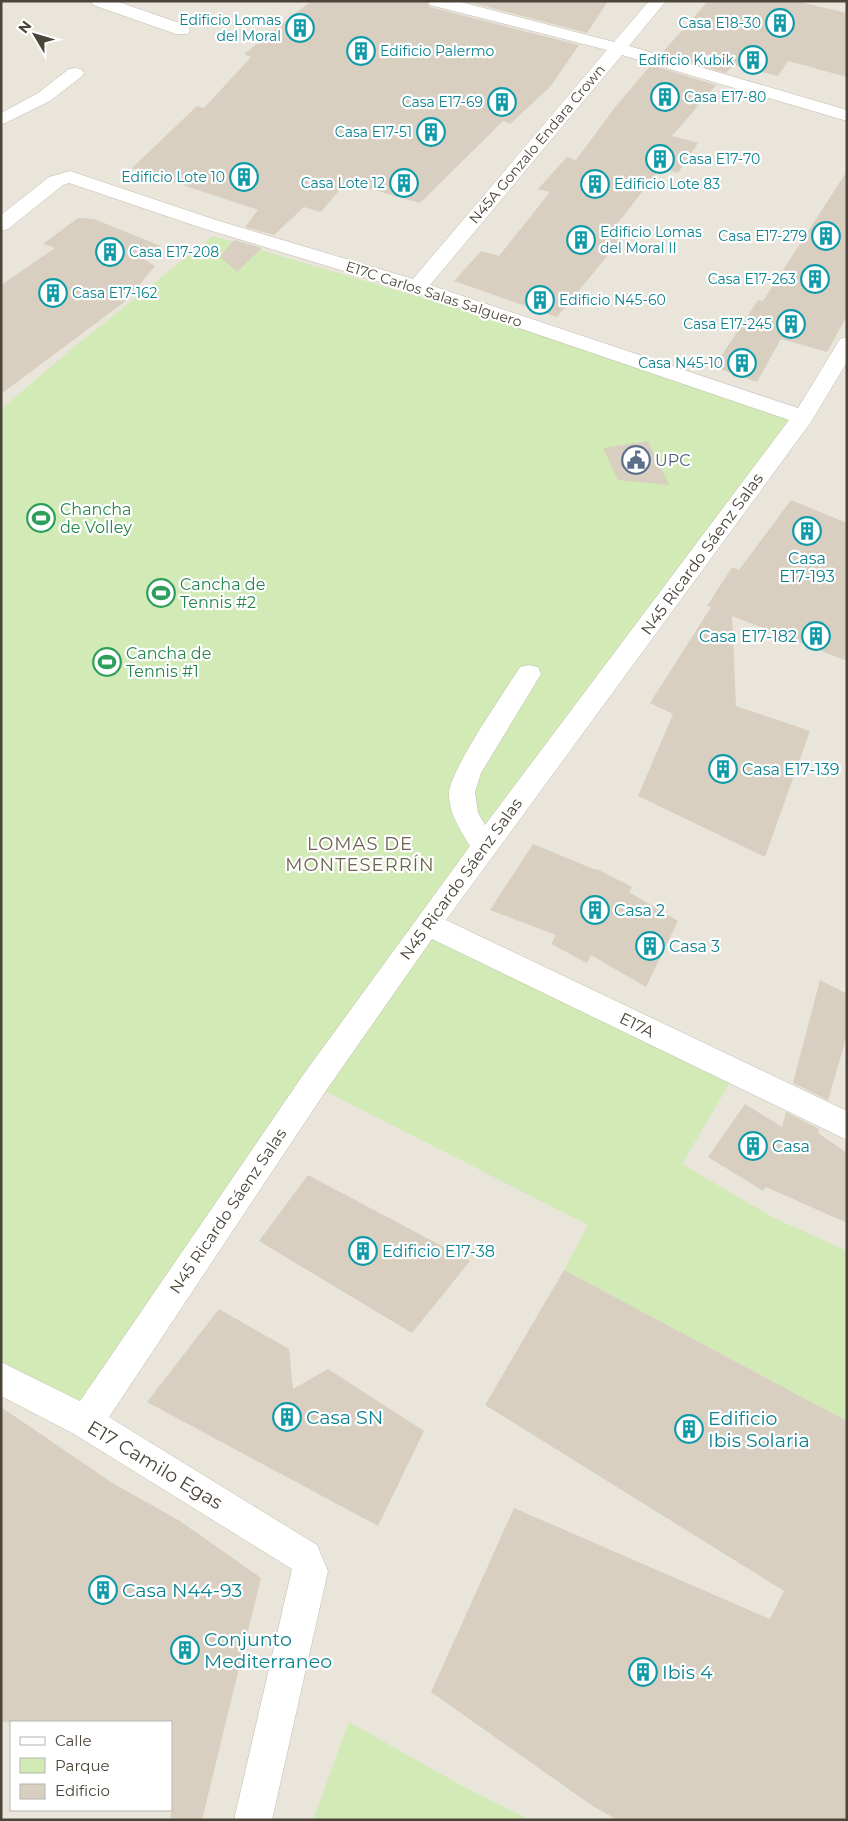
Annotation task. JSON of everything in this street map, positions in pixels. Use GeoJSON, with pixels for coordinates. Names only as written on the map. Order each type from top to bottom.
{"type":"FeatureCollection","features":[{"type":"Feature","properties":{"kind":"street"},"geometry":{"type":"LineString","coordinates":[[99,1],[182,30]]}},
{"type":"Feature","properties":{"kind":"street"},"geometry":{"type":"LineString","coordinates":[[436,1],[618,48],[847,116]]}},
{"type":"Feature","properties":{"kind":"street","name":"N45A Gonzalo Endara Crown"},"geometry":{"type":"LineString","coordinates":[[417,287],[658,1]]}},
{"type":"Feature","properties":{"kind":"street"},"geometry":{"type":"LineString","coordinates":[[1,120],[44,97],[75,73]]}},
{"type":"Feature","properties":{"kind":"street","name":"E17C Carlos Salas Salguero"},"geometry":{"type":"LineString","coordinates":[[1,225],[56,181],[70,178],[209,224],[417,287],[803,417]]}},
{"type":"Feature","properties":{"kind":"street","name":"N45 Ricardo Sáenz Salas"},"geometry":{"type":"LineString","coordinates":[[86,1422],[313,1085],[427,924],[803,417],[847,344]]}},
{"type":"Feature","properties":{"kind":"street"},"geometry":{"type":"LineString","coordinates":[[485,848],[465,815],[462,792],[469,771],[529,674]]}},
{"type":"Feature","properties":{"kind":"street","name":"E17A"},"geometry":{"type":"LineString","coordinates":[[427,924],[847,1126]]}},
{"type":"Feature","properties":{"kind":"street","name":"E17 Camilo Egas"},"geometry":{"type":"LineString","coordinates":[[1,1378],[86,1422],[306,1557],[310,1571],[252,1820]]}},
{"type":"Feature","properties":{"kind":"shaded area","name":"LOMAS DE MONTESERRÍN"},"geometry":{"type":"Polygon","coordinates":[[[1,1],[847,1],[847,1820],[1,1820],[1,1]]]}},
{"type":"Feature","properties":{"kind":"green space"},"geometry":{"type":"Polygon","coordinates":[[[213,236],[599,350],[803,417],[427,924],[731,1081],[682,1164],[774,1218],[847,1251],[847,1421],[564,1270],[588,1225],[313,1085],[82,1416],[1,1369],[1,409],[74,347],[213,236]]]}},
{"type":"Feature","properties":{"kind":"green space"},"geometry":{"type":"Polygon","coordinates":[[[349,1722],[464,1787],[530,1820],[313,1820],[349,1722]]]}},
{"type":"Feature","properties":{"kind":"building"},"geometry":{"type":"Polygon","coordinates":[[[311,1],[426,1],[430,7],[579,45],[550,87],[510,124],[503,121],[420,203],[346,182],[321,212],[304,207],[274,235],[245,227],[258,210],[132,168],[197,106],[204,108],[251,57],[244,54],[311,1]]]}},
{"type":"Feature","properties":{"kind":"building"},"geometry":{"type":"Polygon","coordinates":[[[465,1],[608,1],[587,33],[465,1]]]}},
{"type":"Feature","properties":{"kind":"building"},"geometry":{"type":"Polygon","coordinates":[[[708,1],[796,1],[847,13],[847,77],[788,61],[778,76],[733,65],[726,73],[661,54],[708,1]]]}},
{"type":"Feature","properties":{"kind":"building"},"geometry":{"type":"Polygon","coordinates":[[[651,65],[716,85],[672,136],[698,143],[678,173],[661,168],[610,233],[623,237],[557,317],[454,281],[481,251],[499,256],[550,192],[538,189],[567,157],[576,160],[616,106],[651,65]]]}},
{"type":"Feature","properties":{"kind":"building"},"geometry":{"type":"Polygon","coordinates":[[[847,171],[847,316],[827,352],[781,339],[757,382],[714,367],[758,300],[763,301],[847,171]]]}},
{"type":"Feature","properties":{"kind":"building"},"geometry":{"type":"Polygon","coordinates":[[[78,218],[94,219],[161,246],[144,259],[155,266],[127,300],[1,394],[1,285],[55,248],[43,244],[78,218]]]}},
{"type":"Feature","properties":{"kind":"building"},"geometry":{"type":"Polygon","coordinates":[[[234,240],[262,248],[237,272],[220,257],[234,240]]]}},
{"type":"Feature","properties":{"kind":"building"},"geometry":{"type":"Polygon","coordinates":[[[648,441],[669,485],[618,480],[603,448],[648,441]]]}},
{"type":"Feature","properties":{"kind":"building"},"geometry":{"type":"Polygon","coordinates":[[[791,500],[847,523],[847,661],[732,616],[736,706],[810,731],[765,857],[638,796],[673,714],[650,703],[711,607],[707,606],[732,567],[739,570],[791,500]]]}},
{"type":"Feature","properties":{"kind":"building"},"geometry":{"type":"Polygon","coordinates":[[[533,844],[597,869],[632,887],[629,892],[678,921],[646,987],[591,955],[587,963],[551,944],[556,935],[490,910],[533,844]]]}},
{"type":"Feature","properties":{"kind":"building"},"geometry":{"type":"Polygon","coordinates":[[[820,980],[847,994],[847,1035],[828,1100],[793,1083],[820,980]]]}},
{"type":"Feature","properties":{"kind":"building"},"geometry":{"type":"Polygon","coordinates":[[[745,1104],[782,1127],[786,1112],[819,1129],[818,1133],[847,1153],[847,1223],[766,1187],[763,1191],[708,1157],[745,1104]]]}},
{"type":"Feature","properties":{"kind":"building","name":"Edificio E17-38"},"geometry":{"type":"Polygon","coordinates":[[[308,1175],[470,1261],[412,1333],[259,1241],[308,1175]]]}},
{"type":"Feature","properties":{"kind":"building"},"geometry":{"type":"Polygon","coordinates":[[[564,1270],[847,1421],[847,1820],[618,1820],[594,1807],[431,1692],[514,1508],[770,1619],[784,1591],[485,1405],[564,1270]]]}},
{"type":"Feature","properties":{"kind":"building","name":"Casa SN"},"geometry":{"type":"Polygon","coordinates":[[[219,1309],[289,1349],[293,1389],[328,1369],[424,1431],[378,1526],[147,1402],[219,1309]]]}},
{"type":"Feature","properties":{"kind":"building"},"geometry":{"type":"Polygon","coordinates":[[[1,1407],[114,1484],[180,1521],[261,1578],[202,1820],[171,1820],[172,1721],[1,1722],[1,1407]]]}},
{"type":"Feature","properties":{"kind":"place","name":"Casa E18-30"},"geometry":{"type":"Point","coordinates":[780,23]}},
{"type":"Feature","properties":{"kind":"place","name":"Edificio Lomas del Moral"},"geometry":{"type":"Point","coordinates":[300,28]}},
{"type":"Feature","properties":{"kind":"place","name":"Edificio Palermo"},"geometry":{"type":"Point","coordinates":[361,51]}},
{"type":"Feature","properties":{"kind":"place","name":"Edificio Kubik"},"geometry":{"type":"Point","coordinates":[753,60]}},
{"type":"Feature","properties":{"kind":"place","name":"Casa E17-80"},"geometry":{"type":"Point","coordinates":[665,97]}},
{"type":"Feature","properties":{"kind":"place","name":"Casa E17-69"},"geometry":{"type":"Point","coordinates":[502,102]}},
{"type":"Feature","properties":{"kind":"place","name":"Casa E17-51"},"geometry":{"type":"Point","coordinates":[431,132]}},
{"type":"Feature","properties":{"kind":"place","name":"Casa E17-70"},"geometry":{"type":"Point","coordinates":[660,159]}},
{"type":"Feature","properties":{"kind":"place","name":"Edificio Lote 10"},"geometry":{"type":"Point","coordinates":[244,177]}},
{"type":"Feature","properties":{"kind":"place","name":"Casa Lote 12"},"geometry":{"type":"Point","coordinates":[404,183]}},
{"type":"Feature","properties":{"kind":"place","name":"Edificio Lote 83"},"geometry":{"type":"Point","coordinates":[595,184]}},
{"type":"Feature","properties":{"kind":"place","name":"Casa E17-279"},"geometry":{"type":"Point","coordinates":[826,236]}},
{"type":"Feature","properties":{"kind":"place","name":"Edificio Lomas del Moral II"},"geometry":{"type":"Point","coordinates":[581,240]}},
{"type":"Feature","properties":{"kind":"place","name":"Casa E17-208"},"geometry":{"type":"Point","coordinates":[110,252]}},
{"type":"Feature","properties":{"kind":"place","name":"Casa E17-263"},"geometry":{"type":"Point","coordinates":[815,279]}},
{"type":"Feature","properties":{"kind":"place","name":"Casa E17-162"},"geometry":{"type":"Point","coordinates":[53,293]}},
{"type":"Feature","properties":{"kind":"place","name":"Edificio N45-60"},"geometry":{"type":"Point","coordinates":[540,300]}},
{"type":"Feature","properties":{"kind":"place","name":"Casa E17-245"},"geometry":{"type":"Point","coordinates":[791,324]}},
{"type":"Feature","properties":{"kind":"place","name":"Casa N45-10"},"geometry":{"type":"Point","coordinates":[742,363]}},
{"type":"Feature","properties":{"kind":"place","name":"UPC"},"geometry":{"type":"Point","coordinates":[636,460]}},
{"type":"Feature","properties":{"kind":"place","name":"Chancha de Volley"},"geometry":{"type":"Point","coordinates":[41,518]}},
{"type":"Feature","properties":{"kind":"place","name":"Casa E17-193"},"geometry":{"type":"Point","coordinates":[807,531]}},
{"type":"Feature","properties":{"kind":"place","name":"Cancha de Tennis #2"},"geometry":{"type":"Point","coordinates":[161,593]}},
{"type":"Feature","properties":{"kind":"place","name":"Casa E17-182"},"geometry":{"type":"Point","coordinates":[816,636]}},
{"type":"Feature","properties":{"kind":"place","name":"Cancha de Tennis #1"},"geometry":{"type":"Point","coordinates":[107,662]}},
{"type":"Feature","properties":{"kind":"place","name":"Casa E17-139"},"geometry":{"type":"Point","coordinates":[723,769]}},
{"type":"Feature","properties":{"kind":"place","name":"Casa 2"},"geometry":{"type":"Point","coordinates":[595,910]}},
{"type":"Feature","properties":{"kind":"place","name":"Casa 3"},"geometry":{"type":"Point","coordinates":[650,946]}},
{"type":"Feature","properties":{"kind":"place","name":"Casa"},"geometry":{"type":"Point","coordinates":[753,1146]}},
{"type":"Feature","properties":{"kind":"place","name":"Edificio E17-38"},"geometry":{"type":"Point","coordinates":[363,1251]}},
{"type":"Feature","properties":{"kind":"place","name":"Casa SN"},"geometry":{"type":"Point","coordinates":[287,1417]}},
{"type":"Feature","properties":{"kind":"place","name":"Edificio Ibis Solaria"},"geometry":{"type":"Point","coordinates":[689,1429]}},
{"type":"Feature","properties":{"kind":"place","name":"Casa N44-93"},"geometry":{"type":"Point","coordinates":[103,1590]}},
{"type":"Feature","properties":{"kind":"place","name":"Conjunto Mediterraneo"},"geometry":{"type":"Point","coordinates":[185,1650]}},
{"type":"Feature","properties":{"kind":"place","name":"Ibis 4"},"geometry":{"type":"Point","coordinates":[643,1672]}},
{"type":"Feature","properties":{"kind":"district","name":"LOMAS DE MONTESERRÍN"},"geometry":{"type":"Point","coordinates":[360,854]}}]}
